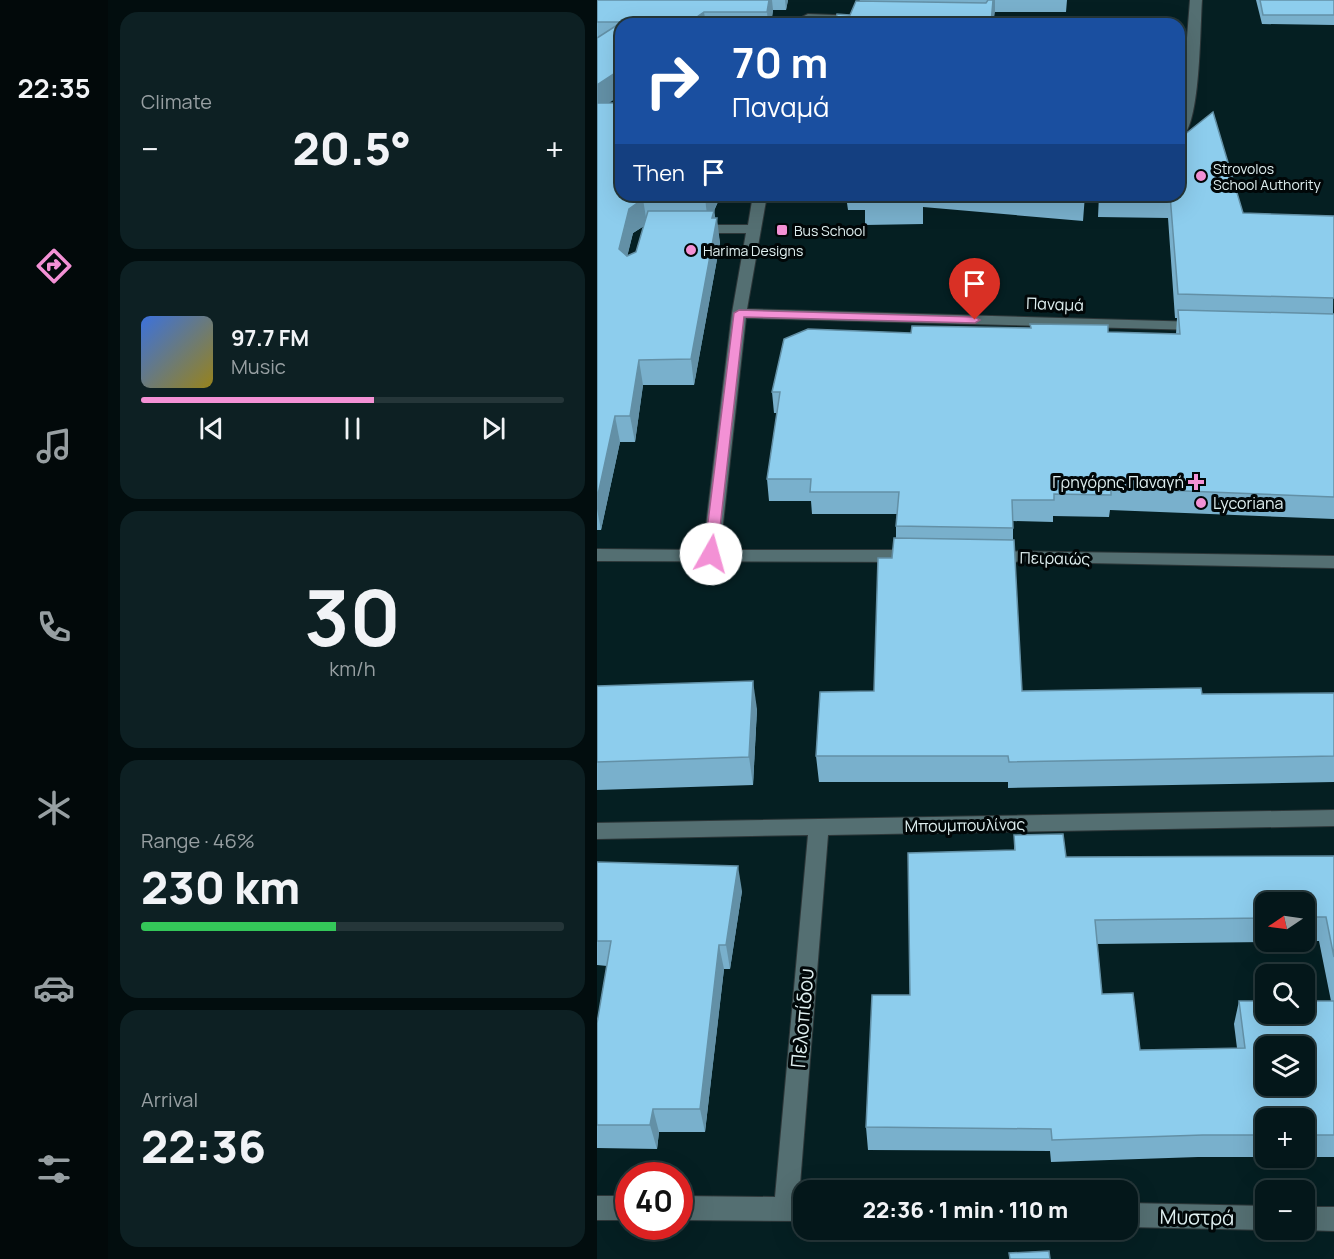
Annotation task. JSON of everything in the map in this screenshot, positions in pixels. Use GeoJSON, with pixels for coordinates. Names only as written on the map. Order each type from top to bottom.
{"type":"FeatureCollection","features":[{"type":"Feature","properties":{"kind":"street"},"geometry":{"type":"LineString","coordinates":[[1185,121],[1189,111],[1196,0]]}},
{"type":"Feature","properties":{"kind":"street"},"geometry":{"type":"LineString","coordinates":[[809,17],[832,18]]}},
{"type":"Feature","properties":{"kind":"street"},"geometry":{"type":"LineString","coordinates":[[1185,32],[1195,33]]}},
{"type":"Feature","properties":{"kind":"street"},"geometry":{"type":"LineString","coordinates":[[711,554],[739,313],[760,201]]}},
{"type":"Feature","properties":{"kind":"street"},"geometry":{"type":"LineString","coordinates":[[679,229],[755,229]]}},
{"type":"Feature","properties":{"kind":"street","name":"Παναμά"},"geometry":{"type":"LineString","coordinates":[[739,313],[1214,326]]}},
{"type":"Feature","properties":{"kind":"street"},"geometry":{"type":"LineString","coordinates":[[597,555],[931,557]]}},
{"type":"Feature","properties":{"kind":"street","name":"Πειραιώς"},"geometry":{"type":"LineString","coordinates":[[979,557],[1334,562]]}},
{"type":"Feature","properties":{"kind":"street","name":"Μπουμπουλίνας"},"geometry":{"type":"LineString","coordinates":[[597,831],[1334,818]]}},
{"type":"Feature","properties":{"kind":"street","name":"Πελοπίδου"},"geometry":{"type":"LineString","coordinates":[[797,1180],[819,827]]}},
{"type":"Feature","properties":{"kind":"street"},"geometry":{"type":"LineString","coordinates":[[597,1208],[615,1208]]}},
{"type":"Feature","properties":{"kind":"street"},"geometry":{"type":"LineString","coordinates":[[693,1208],[793,1209]]}},
{"type":"Feature","properties":{"kind":"street","name":"Μυστρά"},"geometry":{"type":"LineString","coordinates":[[1138,1215],[1255,1218]]}},
{"type":"Feature","properties":{"kind":"street"},"geometry":{"type":"LineString","coordinates":[[1315,1219],[1334,1219]]}},
{"type":"Feature","properties":{"kind":"building"},"geometry":{"type":"Polygon","coordinates":[[[597,0],[769,0],[767,12],[704,12],[696,18],[615,18],[615,22],[597,22],[597,0]]]}},
{"type":"Feature","properties":{"kind":"building"},"geometry":{"type":"Polygon","coordinates":[[[988,0],[993,0],[992,18],[836,18],[837,14],[850,15],[856,1],[986,3],[988,0]]]}},
{"type":"Feature","properties":{"kind":"building"},"geometry":{"type":"Polygon","coordinates":[[[1260,0],[1334,0],[1334,15],[1263,15],[1260,0]]]}},
{"type":"Feature","properties":{"kind":"building"},"geometry":{"type":"Polygon","coordinates":[[[615,26],[615,73],[597,85],[597,38],[615,26]]]}},
{"type":"Feature","properties":{"kind":"building"},"geometry":{"type":"Polygon","coordinates":[[[597,103],[615,103],[615,201],[640,201],[629,209],[619,249],[627,256],[636,252],[648,211],[714,211],[712,218],[717,218],[691,359],[639,360],[630,416],[615,416],[597,499],[597,103]]]}},
{"type":"Feature","properties":{"kind":"building"},"geometry":{"type":"Polygon","coordinates":[[[1213,112],[1243,213],[1334,216],[1334,298],[1178,294],[1170,201],[1185,201],[1185,134],[1213,112]]]}},
{"type":"Feature","properties":{"kind":"building"},"geometry":{"type":"Polygon","coordinates":[[[1178,310],[1334,314],[1334,497],[1111,488],[1111,495],[1054,494],[1054,500],[1012,500],[1013,528],[896,526],[899,492],[810,492],[811,479],[767,479],[780,392],[772,392],[784,339],[808,329],[911,333],[912,326],[1031,328],[1030,324],[1108,325],[1108,332],[1180,334],[1178,310]]]}},
{"type":"Feature","properties":{"kind":"building"},"geometry":{"type":"Polygon","coordinates":[[[894,538],[1014,540],[1022,691],[1201,688],[1202,694],[1334,693],[1334,756],[1009,762],[1008,756],[816,756],[820,692],[874,691],[878,558],[892,558],[894,538]]]}},
{"type":"Feature","properties":{"kind":"building"},"geometry":{"type":"Polygon","coordinates":[[[753,681],[749,757],[597,762],[597,686],[753,681]]]}},
{"type":"Feature","properties":{"kind":"building"},"geometry":{"type":"Polygon","coordinates":[[[1063,834],[1066,857],[1334,856],[1334,957],[1326,917],[1315,917],[1315,892],[1255,892],[1255,918],[1095,920],[1102,994],[1133,993],[1140,1050],[1245,1048],[1239,1001],[1255,1001],[1255,1024],[1315,1024],[1315,1001],[1334,1001],[1334,1135],[1315,1135],[1315,1108],[1255,1108],[1255,1135],[1052,1140],[1051,1129],[866,1127],[872,995],[910,995],[908,853],[1015,850],[1014,835],[1063,834]]]}},
{"type":"Feature","properties":{"kind":"building"},"geometry":{"type":"Polygon","coordinates":[[[597,862],[738,866],[726,945],[719,945],[700,1109],[653,1109],[650,1125],[597,1125],[597,1023],[611,941],[597,941],[597,862]]]}},
{"type":"Feature","properties":{"kind":"building"},"geometry":{"type":"Polygon","coordinates":[[[1049,1251],[1050,1259],[1010,1259],[1009,1253],[1049,1251]]]}},
{"type":"Feature","properties":{"kind":"place","name":"Strovolos School Authority"},"geometry":{"type":"Point","coordinates":[1201,176]}},
{"type":"Feature","properties":{"kind":"place","name":"Bus School"},"geometry":{"type":"Point","coordinates":[782,230]}},
{"type":"Feature","properties":{"kind":"place","name":"Harima Designs"},"geometry":{"type":"Point","coordinates":[691,250]}},
{"type":"Feature","properties":{"kind":"place","name":"Γρηγόρης Παναγή"},"geometry":{"type":"Point","coordinates":[1196,482]}},
{"type":"Feature","properties":{"kind":"place","name":"Lycoriana"},"geometry":{"type":"Point","coordinates":[1201,503]}},
{"type":"Feature","properties":{"kind":"route"},"geometry":{"type":"LineString","coordinates":[[711,554],[739,313],[975,320]]}}]}
